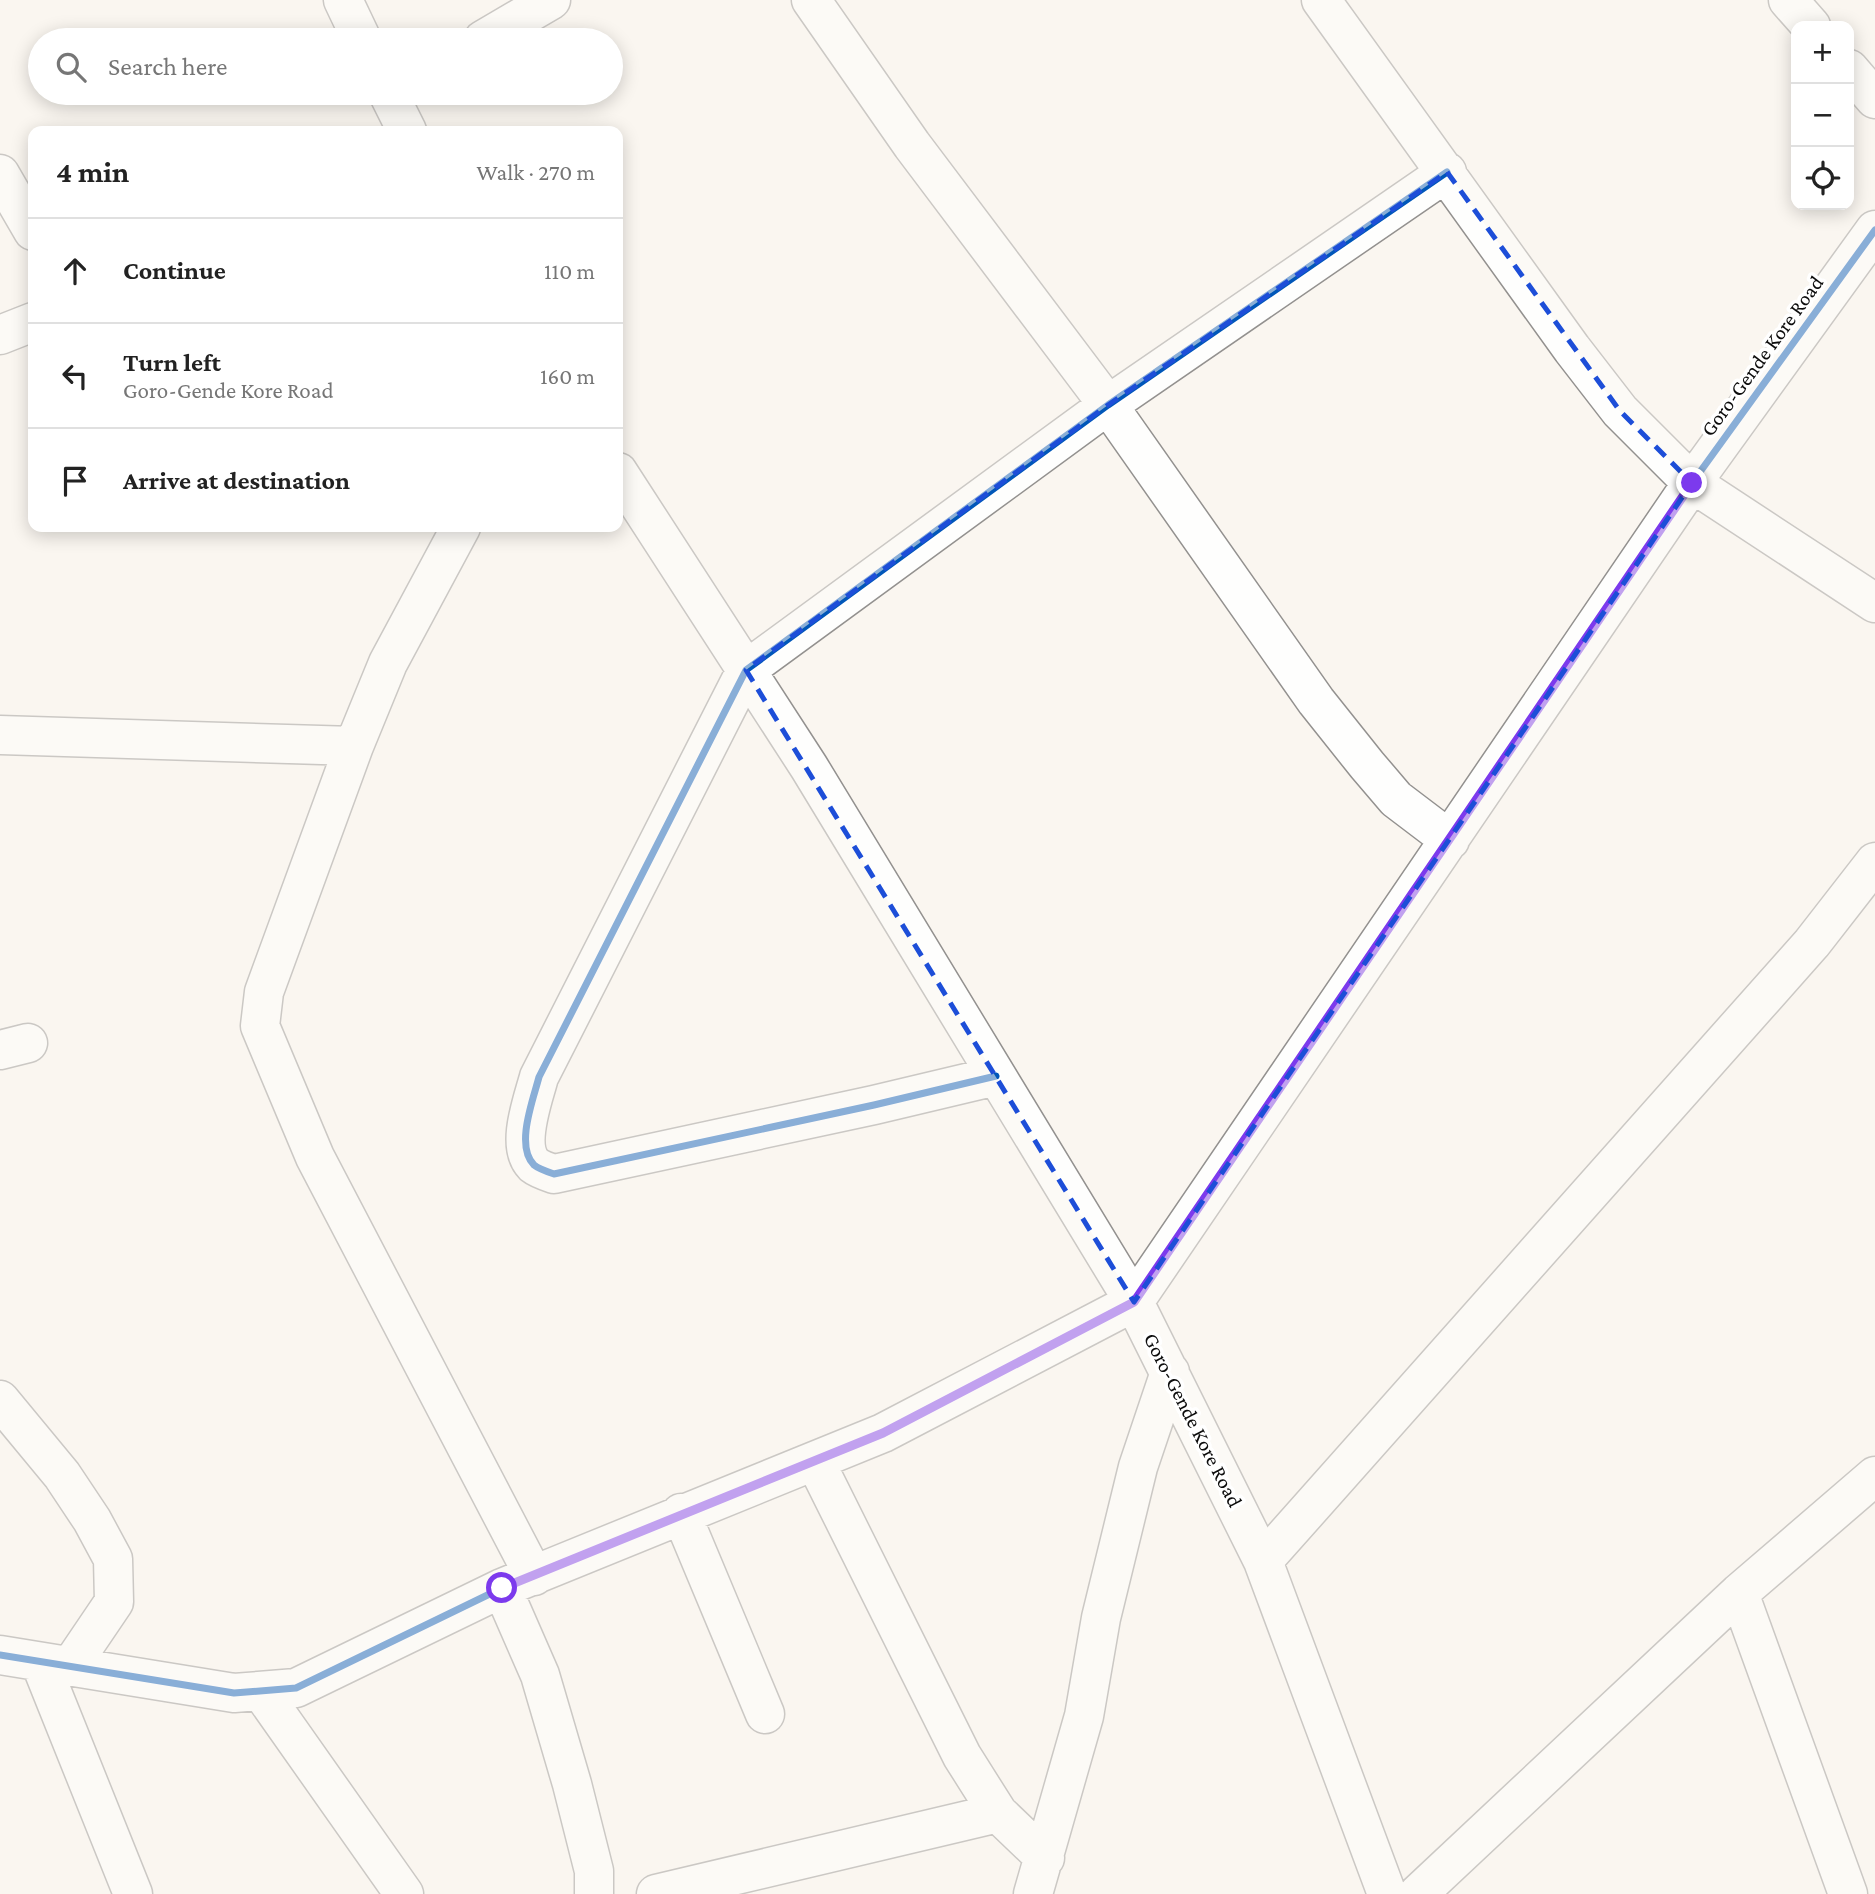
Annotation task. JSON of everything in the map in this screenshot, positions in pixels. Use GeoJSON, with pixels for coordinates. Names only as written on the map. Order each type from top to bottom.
{"type":"FeatureCollection","features":[{"type":"Feature","properties":{"kind":"street"},"geometry":{"type":"LineString","coordinates":[[343,0],[356,28]]}},
{"type":"Feature","properties":{"kind":"street"},"geometry":{"type":"LineString","coordinates":[[503,28],[551,0]]}},
{"type":"Feature","properties":{"kind":"street"},"geometry":{"type":"LineString","coordinates":[[811,0],[912,145],[1108,405],[1316,701],[1396,799],[1450,840]]}},
{"type":"Feature","properties":{"kind":"street"},"geometry":{"type":"LineString","coordinates":[[1321,0],[1572,349],[1612,400],[1692,483],[1875,603]]}},
{"type":"Feature","properties":{"kind":"street"},"geometry":{"type":"LineString","coordinates":[[1788,0],[1807,21]]}},
{"type":"Feature","properties":{"kind":"street"},"geometry":{"type":"LineString","coordinates":[[1854,75],[1875,99]]}},
{"type":"Feature","properties":{"kind":"street"},"geometry":{"type":"LineString","coordinates":[[395,105],[405,126]]}},
{"type":"Feature","properties":{"kind":"street"},"geometry":{"type":"LineString","coordinates":[[996,1076],[554,1174],[536,1167],[526,1154],[525,1140],[539,1077],[746,670],[1108,405],[1447,172]]}},
{"type":"Feature","properties":{"kind":"street"},"geometry":{"type":"LineString","coordinates":[[0,174],[28,222]]}},
{"type":"Feature","properties":{"kind":"street","name":"Goro-Gende Kore Road"},"geometry":{"type":"LineString","coordinates":[[1387,1894],[1263,1561],[1134,1302],[1692,483],[1875,230]]}},
{"type":"Feature","properties":{"kind":"street"},"geometry":{"type":"LineString","coordinates":[[0,335],[28,324]]}},
{"type":"Feature","properties":{"kind":"street"},"geometry":{"type":"LineString","coordinates":[[0,1655],[234,1693],[296,1688],[518,1582],[681,1513],[883,1433],[1134,1302],[809,767],[623,480]]}},
{"type":"Feature","properties":{"kind":"street"},"geometry":{"type":"LineString","coordinates":[[458,532],[388,663],[354,747],[264,992],[260,1026],[315,1157],[518,1582],[540,1675],[594,1871],[594,1894]]}},
{"type":"Feature","properties":{"kind":"street"},"geometry":{"type":"LineString","coordinates":[[0,735],[354,747]]}},
{"type":"Feature","properties":{"kind":"street"},"geometry":{"type":"LineString","coordinates":[[1263,1561],[1811,943],[1875,862]]}},
{"type":"Feature","properties":{"kind":"street"},"geometry":{"type":"LineString","coordinates":[[1033,1894],[1084,1716],[1101,1618],[1138,1467],[1170,1372]]}},
{"type":"Feature","properties":{"kind":"street"},"geometry":{"type":"LineString","coordinates":[[0,1400],[62,1475],[92,1520],[113,1559],[114,1602],[55,1664]]}},
{"type":"Feature","properties":{"kind":"street"},"geometry":{"type":"LineString","coordinates":[[815,1461],[962,1756],[998,1813],[1045,1858]]}},
{"type":"Feature","properties":{"kind":"street"},"geometry":{"type":"LineString","coordinates":[[1418,1894],[1738,1592],[1875,1476]]}},
{"type":"Feature","properties":{"kind":"street"},"geometry":{"type":"LineString","coordinates":[[681,1513],[765,1714]]}},
{"type":"Feature","properties":{"kind":"street"},"geometry":{"type":"LineString","coordinates":[[1738,1592],[1848,1894]]}},
{"type":"Feature","properties":{"kind":"street"},"geometry":{"type":"LineString","coordinates":[[55,1664],[133,1894]]}},
{"type":"Feature","properties":{"kind":"street"},"geometry":{"type":"LineString","coordinates":[[261,1691],[404,1894]]}},
{"type":"Feature","properties":{"kind":"street"},"geometry":{"type":"LineString","coordinates":[[656,1894],[998,1813]]}},
{"type":"Feature","properties":{"kind":"highlighted area"},"geometry":{"type":"Polygon","coordinates":[[[1447,172],[1620,411],[1692,483],[1134,1302],[746,670],[1108,405],[1447,172]]]}},
{"type":"Feature","properties":{"kind":"cycle path"},"geometry":{"type":"LineString","coordinates":[[996,1076],[554,1174],[534,1165],[526,1146],[527,1122],[539,1077],[746,670],[1108,405],[1447,172]]}},
{"type":"Feature","properties":{"kind":"cycle path"},"geometry":{"type":"LineString","coordinates":[[0,1655],[234,1693],[296,1688],[502,1588],[883,1433],[1134,1302],[1692,483],[1875,230]]}},
{"type":"Feature","properties":{"kind":"route"},"geometry":{"type":"LineString","coordinates":[[502,1588],[883,1433],[1134,1302],[1692,483]]}}]}
